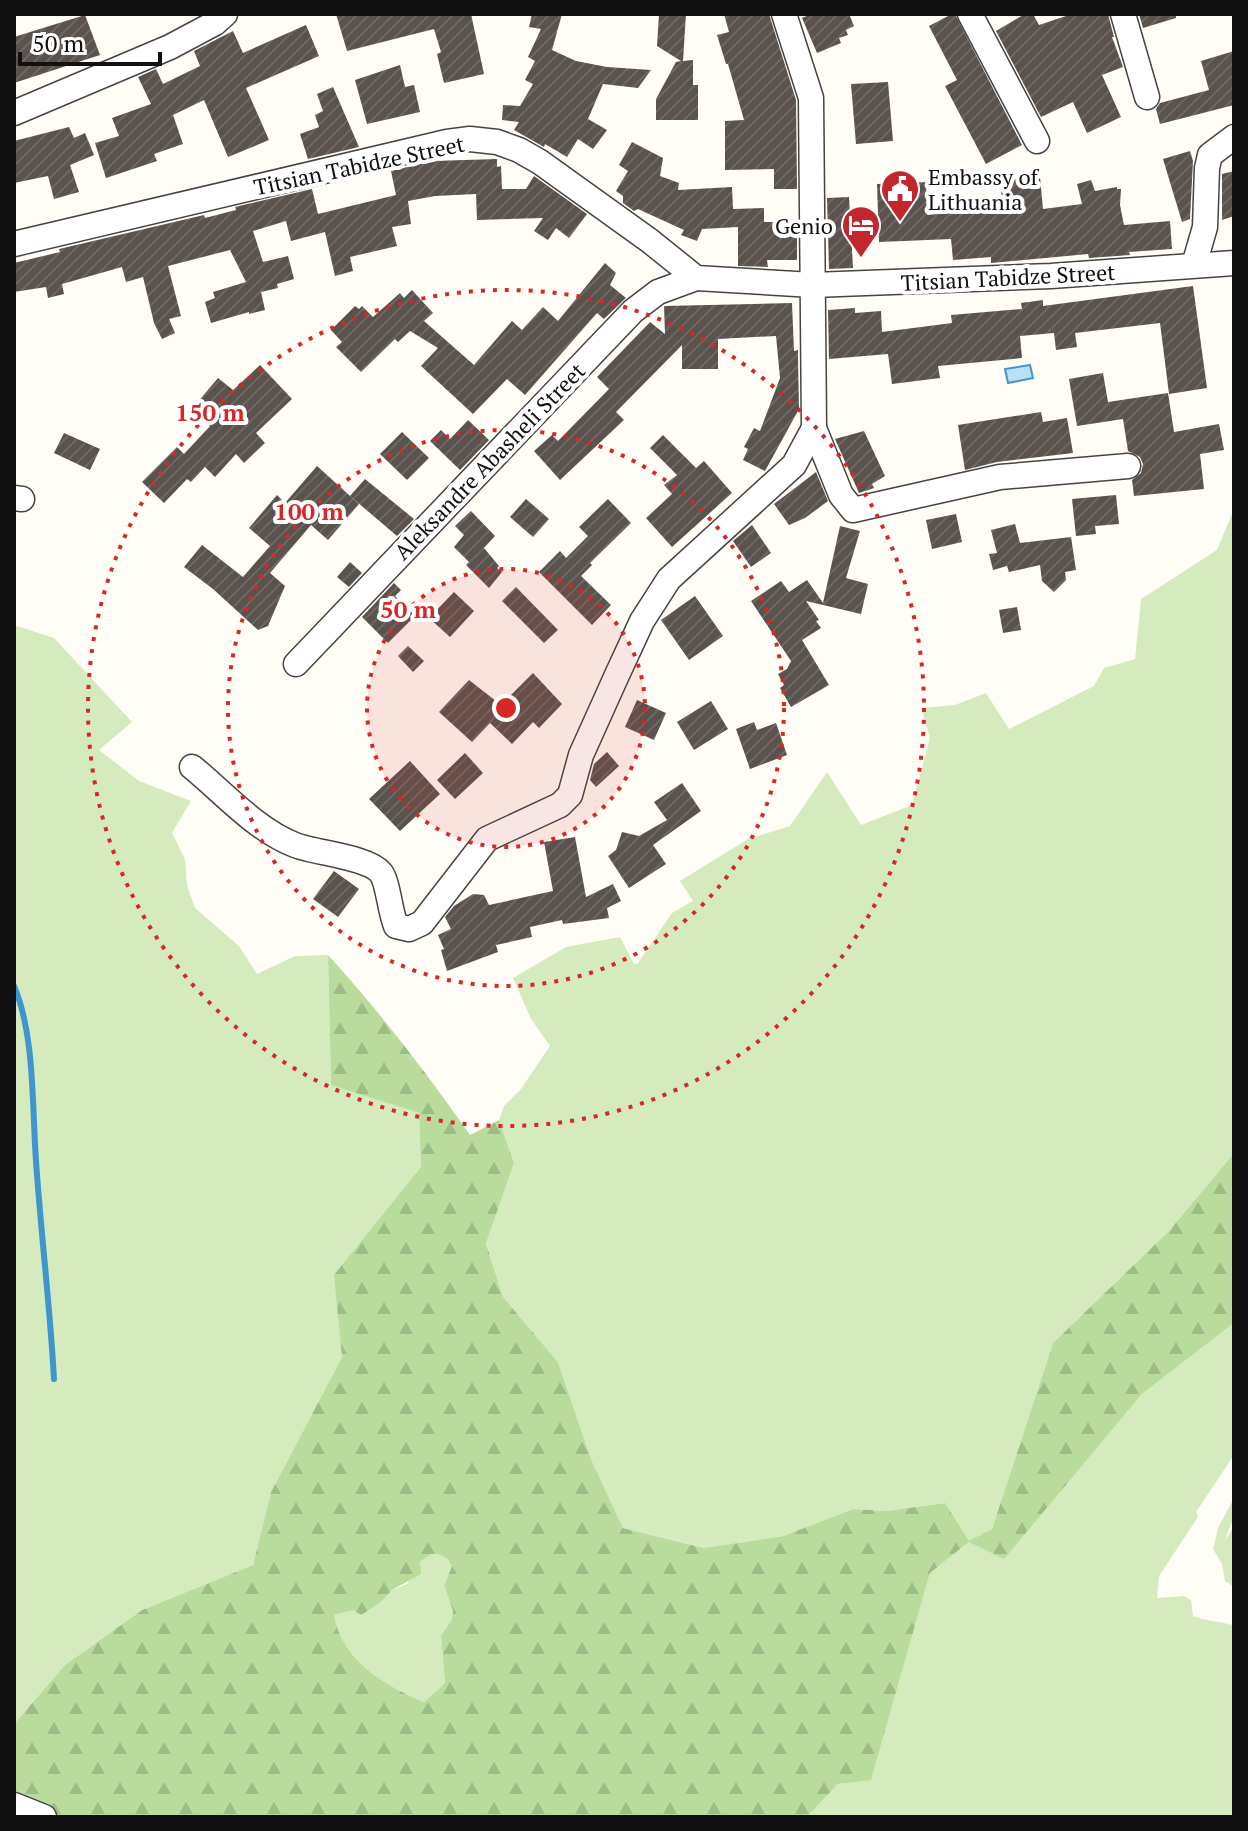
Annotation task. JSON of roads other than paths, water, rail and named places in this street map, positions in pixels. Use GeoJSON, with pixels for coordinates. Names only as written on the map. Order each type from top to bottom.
{"type":"FeatureCollection","features":[{"type":"Feature","properties":{"kind":"street"},"geometry":{"type":"LineString","coordinates":[[14,113],[170,47],[215,23],[225,14]]}},
{"type":"Feature","properties":{"kind":"street"},"geometry":{"type":"LineString","coordinates":[[784,14],[811,98],[814,428],[841,495],[853,510],[1000,477],[1128,466]]}},
{"type":"Feature","properties":{"kind":"street"},"geometry":{"type":"LineString","coordinates":[[970,14],[1037,141]]}},
{"type":"Feature","properties":{"kind":"street"},"geometry":{"type":"LineString","coordinates":[[1123,14],[1147,97]]}},
{"type":"Feature","properties":{"kind":"street"},"geometry":{"type":"LineString","coordinates":[[1194,265],[1205,227],[1210,155],[1234,137]]}},
{"type":"Feature","properties":{"kind":"street","name":"Titsian Tabidze Street"},"geometry":{"type":"LineString","coordinates":[[14,244],[470,139],[497,142],[540,162],[696,278],[813,285],[1051,276],[1234,263]]}},
{"type":"Feature","properties":{"kind":"street","name":"Aleksandre Abasheli Street"},"geometry":{"type":"LineString","coordinates":[[296,664],[633,311],[658,292],[696,278]]}},
{"type":"Feature","properties":{"kind":"street"},"geometry":{"type":"LineString","coordinates":[[192,767],[248,815],[282,838],[379,871],[396,926],[409,929],[422,923],[487,839],[560,805],[570,795],[581,755],[617,675],[642,621],[669,579],[794,465],[814,428]]}},
{"type":"Feature","properties":{"kind":"street"},"geometry":{"type":"LineString","coordinates":[[14,1805],[44,1817]]}},
{"type":"Feature","properties":{"kind":"water"},"geometry":{"type":"Polygon","coordinates":[[[1030,365],[1033,378],[1008,383],[1005,369],[1030,365]]]}},
{"type":"Feature","properties":{"kind":"waterway"},"geometry":{"type":"LineString","coordinates":[[14,986],[21,1005],[29,1049],[54,1379]]}},
{"type":"Feature","properties":{"kind":"place","name":"Embassy of Lithuania"},"geometry":{"type":"Point","coordinates":[900,223]}},
{"type":"Feature","properties":{"kind":"place","name":"Genio"},"geometry":{"type":"Point","coordinates":[861,259]}}]}
